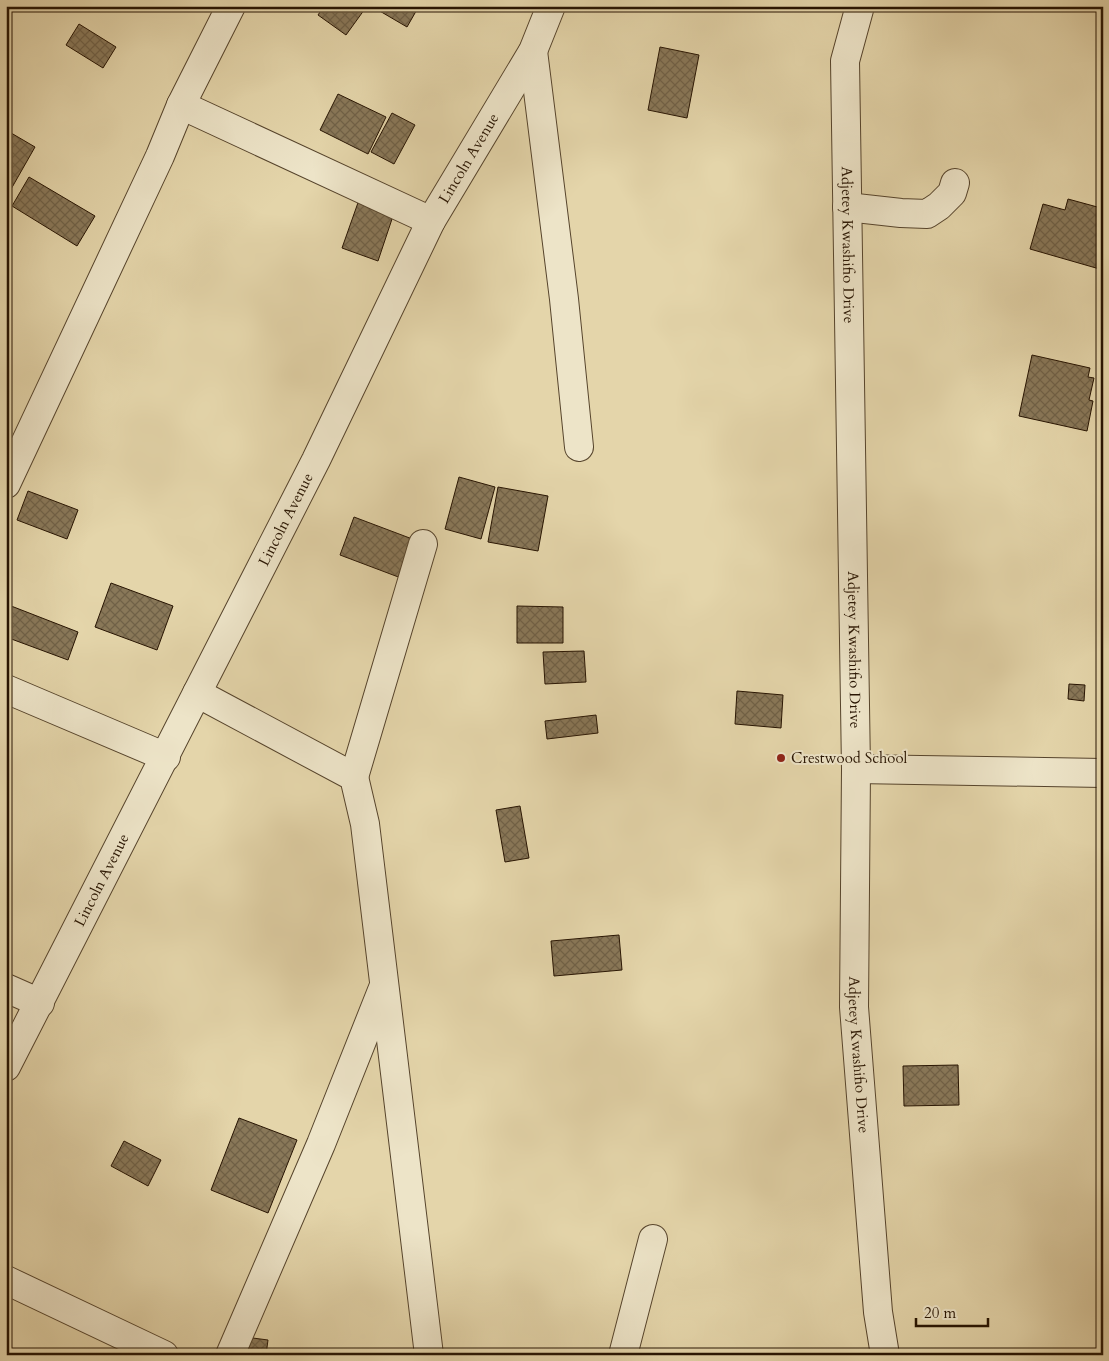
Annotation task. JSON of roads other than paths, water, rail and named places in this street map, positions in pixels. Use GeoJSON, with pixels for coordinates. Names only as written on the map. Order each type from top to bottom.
{"type":"FeatureCollection","features":[{"type":"Feature","properties":{"kind":"street"},"geometry":{"type":"LineString","coordinates":[[6,484],[160,156],[181,105],[232,6]]}},
{"type":"Feature","properties":{"kind":"street","name":"Lincoln Avenue"},"geometry":{"type":"LineString","coordinates":[[6,1066],[166,757],[316,460],[431,221],[533,51],[550,6]]}},
{"type":"Feature","properties":{"kind":"street","name":"Adjetey Kwashifio Drive"},"geometry":{"type":"LineString","coordinates":[[860,6],[845,61],[856,769],[854,1007],[878,1312],[885,1355]]}},
{"type":"Feature","properties":{"kind":"street"},"geometry":{"type":"LineString","coordinates":[[533,51],[564,299],[579,447]]}},
{"type":"Feature","properties":{"kind":"street"},"geometry":{"type":"LineString","coordinates":[[181,105],[431,221]]}},
{"type":"Feature","properties":{"kind":"street"},"geometry":{"type":"LineString","coordinates":[[847,207],[927,214],[952,194],[955,183]]}},
{"type":"Feature","properties":{"kind":"street"},"geometry":{"type":"LineString","coordinates":[[423,544],[354,777],[365,824],[429,1355]]}},
{"type":"Feature","properties":{"kind":"street"},"geometry":{"type":"LineString","coordinates":[[6,689],[166,757]]}},
{"type":"Feature","properties":{"kind":"street"},"geometry":{"type":"LineString","coordinates":[[197,694],[354,777]]}},
{"type":"Feature","properties":{"kind":"street"},"geometry":{"type":"LineString","coordinates":[[856,769],[1103,773]]}},
{"type":"Feature","properties":{"kind":"street"},"geometry":{"type":"LineString","coordinates":[[230,1355],[321,1144],[384,984]]}},
{"type":"Feature","properties":{"kind":"street"},"geometry":{"type":"LineString","coordinates":[[6,988],[40,1003]]}},
{"type":"Feature","properties":{"kind":"street"},"geometry":{"type":"LineString","coordinates":[[623,1355],[653,1239]]}},
{"type":"Feature","properties":{"kind":"street"},"geometry":{"type":"LineString","coordinates":[[6,1280],[164,1355]]}},
{"type":"Feature","properties":{"kind":"place","name":"Crestwood School"},"geometry":{"type":"Point","coordinates":[781,758]}}]}
